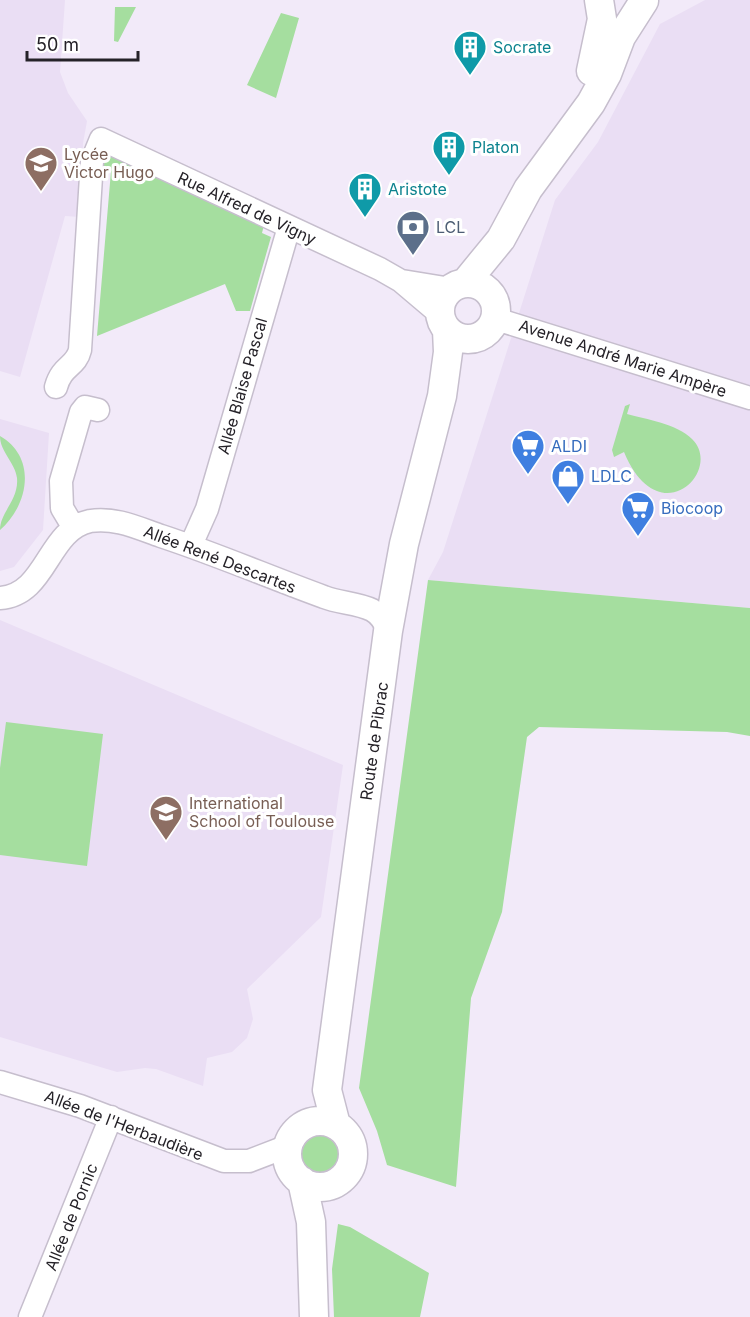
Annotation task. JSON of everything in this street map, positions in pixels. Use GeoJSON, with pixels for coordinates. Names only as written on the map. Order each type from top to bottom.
{"type":"FeatureCollection","features":[{"type":"Feature","properties":{"kind":"main road"},"geometry":{"type":"LineString","coordinates":[[583,112],[582,99],[599,43],[602,19],[598,0]]}},
{"type":"Feature","properties":{"kind":"main road"},"geometry":{"type":"LineString","coordinates":[[632,0],[650,0]]}},
{"type":"Feature","properties":{"kind":"main road"},"geometry":{"type":"LineString","coordinates":[[455,311],[501,238],[528,189],[591,103],[607,74],[621,37],[644,1]]}},
{"type":"Feature","properties":{"kind":"main road"},"geometry":{"type":"LineString","coordinates":[[455,311],[489,330],[494,308],[501,238]]}},
{"type":"Feature","properties":{"kind":"main road"},"geometry":{"type":"LineString","coordinates":[[455,311],[481,285],[494,308]]}},
{"type":"Feature","properties":{"kind":"main road","name":"Route de Pibrac"},"geometry":{"type":"LineString","coordinates":[[327,1090],[336,1125],[349,1139],[352,1157],[344,1175],[303,1161],[315,1114],[327,1090],[388,632],[404,544],[442,396],[455,311]]}},
{"type":"Feature","properties":{"kind":"main road"},"geometry":{"type":"LineString","coordinates":[[314,1317],[311,1222],[303,1161],[320,1121],[336,1125]]}},
{"type":"Feature","properties":{"kind":"street","name":"Rue Alfred de Vigny"},"geometry":{"type":"LineString","coordinates":[[56,387],[61,372],[76,361],[80,350],[92,161],[101,139],[401,281],[455,311]]}},
{"type":"Feature","properties":{"kind":"street","name":"Allée Blaise Pascal"},"geometry":{"type":"LineString","coordinates":[[191,545],[207,509],[289,227]]}},
{"type":"Feature","properties":{"kind":"street","name":"Avenue André Marie Ampère"},"geometry":{"type":"LineString","coordinates":[[494,308],[750,398]]}},
{"type":"Feature","properties":{"kind":"street"},"geometry":{"type":"LineString","coordinates":[[0,598],[15,596],[27,589],[74,528],[62,508],[61,481],[81,412],[85,407],[98,410]]}},
{"type":"Feature","properties":{"kind":"street","name":"Allée René Descartes"},"geometry":{"type":"LineString","coordinates":[[74,528],[92,521],[115,521],[191,545],[341,604],[372,610],[381,616],[388,632]]}},
{"type":"Feature","properties":{"kind":"street","name":"Allée de l'Herbaudière"},"geometry":{"type":"LineString","coordinates":[[0,1082],[111,1117],[211,1158],[232,1162],[303,1161]]}},
{"type":"Feature","properties":{"kind":"street","name":"Allée de Pornic"},"geometry":{"type":"LineString","coordinates":[[30,1317],[111,1117]]}},
{"type":"Feature","properties":{"kind":"shaded area","name":"Lycée Victor Hugo"},"geometry":{"type":"Polygon","coordinates":[[[0,0],[65,0],[60,72],[68,93],[87,121],[83,143],[80,217],[65,216],[20,377],[0,371],[0,0]]]}},
{"type":"Feature","properties":{"kind":"shaded area"},"geometry":{"type":"Polygon","coordinates":[[[705,0],[750,0],[750,608],[428,580],[443,552],[555,200],[598,142],[660,24],[705,0]]]}},
{"type":"Feature","properties":{"kind":"shaded area"},"geometry":{"type":"Polygon","coordinates":[[[0,419],[49,433],[43,530],[14,567],[0,571],[0,419]]]}},
{"type":"Feature","properties":{"kind":"shaded area","name":"International School of Toulouse"},"geometry":{"type":"Polygon","coordinates":[[[0,620],[343,765],[321,917],[247,989],[253,1019],[247,1038],[232,1052],[207,1058],[203,1086],[156,1069],[145,1068],[117,1072],[0,1037],[0,620]]]}},
{"type":"Feature","properties":{"kind":"green space"},"geometry":{"type":"Polygon","coordinates":[[[115,7],[136,7],[118,42],[114,41],[115,7]]]}},
{"type":"Feature","properties":{"kind":"green space"},"geometry":{"type":"Polygon","coordinates":[[[281,13],[299,18],[276,98],[247,85],[281,13]]]}},
{"type":"Feature","properties":{"kind":"green space"},"geometry":{"type":"Polygon","coordinates":[[[110,155],[264,225],[262,233],[271,237],[250,311],[236,311],[225,284],[97,336],[111,171],[98,170],[102,156],[110,155]]]}},
{"type":"Feature","properties":{"kind":"green space"},"geometry":{"type":"Polygon","coordinates":[[[630,404],[627,414],[678,429],[692,439],[700,452],[700,466],[694,479],[683,489],[669,493],[654,490],[638,477],[624,452],[614,457],[612,450],[625,406],[630,404]]]}},
{"type":"Feature","properties":{"kind":"green space"},"geometry":{"type":"Polygon","coordinates":[[[0,436],[12,445],[20,457],[25,482],[17,508],[0,530],[3,517],[15,493],[17,478],[14,467],[2,447],[0,436]]]}},
{"type":"Feature","properties":{"kind":"green space"},"geometry":{"type":"Polygon","coordinates":[[[428,580],[750,608],[750,736],[727,732],[539,727],[527,737],[502,912],[471,998],[456,1187],[387,1165],[377,1131],[359,1088],[428,580]]]}},
{"type":"Feature","properties":{"kind":"green space"},"geometry":{"type":"Polygon","coordinates":[[[6,722],[103,734],[87,866],[0,855],[0,768],[6,722]]]}},
{"type":"Feature","properties":{"kind":"green space"},"geometry":{"type":"Polygon","coordinates":[[[319,1130],[336,1137],[343,1154],[336,1171],[319,1178],[302,1171],[295,1154],[302,1137],[319,1130]]]}},
{"type":"Feature","properties":{"kind":"green space"},"geometry":{"type":"Polygon","coordinates":[[[338,1224],[350,1227],[429,1273],[420,1317],[334,1317],[332,1269],[338,1224]]]}},
{"type":"Feature","properties":{"kind":"place","name":"Socrate"},"geometry":{"type":"Point","coordinates":[470,76]}},
{"type":"Feature","properties":{"kind":"place","name":"Platon"},"geometry":{"type":"Point","coordinates":[449,176]}},
{"type":"Feature","properties":{"kind":"place","name":"Lycée Victor Hugo"},"geometry":{"type":"Point","coordinates":[41,192]}},
{"type":"Feature","properties":{"kind":"place","name":"Aristote"},"geometry":{"type":"Point","coordinates":[365,218]}},
{"type":"Feature","properties":{"kind":"place","name":"LCL"},"geometry":{"type":"Point","coordinates":[413,256]}},
{"type":"Feature","properties":{"kind":"place","name":"ALDI"},"geometry":{"type":"Point","coordinates":[528,475]}},
{"type":"Feature","properties":{"kind":"place","name":"LDLC"},"geometry":{"type":"Point","coordinates":[568,505]}},
{"type":"Feature","properties":{"kind":"place","name":"Biocoop"},"geometry":{"type":"Point","coordinates":[638,537]}},
{"type":"Feature","properties":{"kind":"place","name":"International School of Toulouse"},"geometry":{"type":"Point","coordinates":[166,841]}}]}
